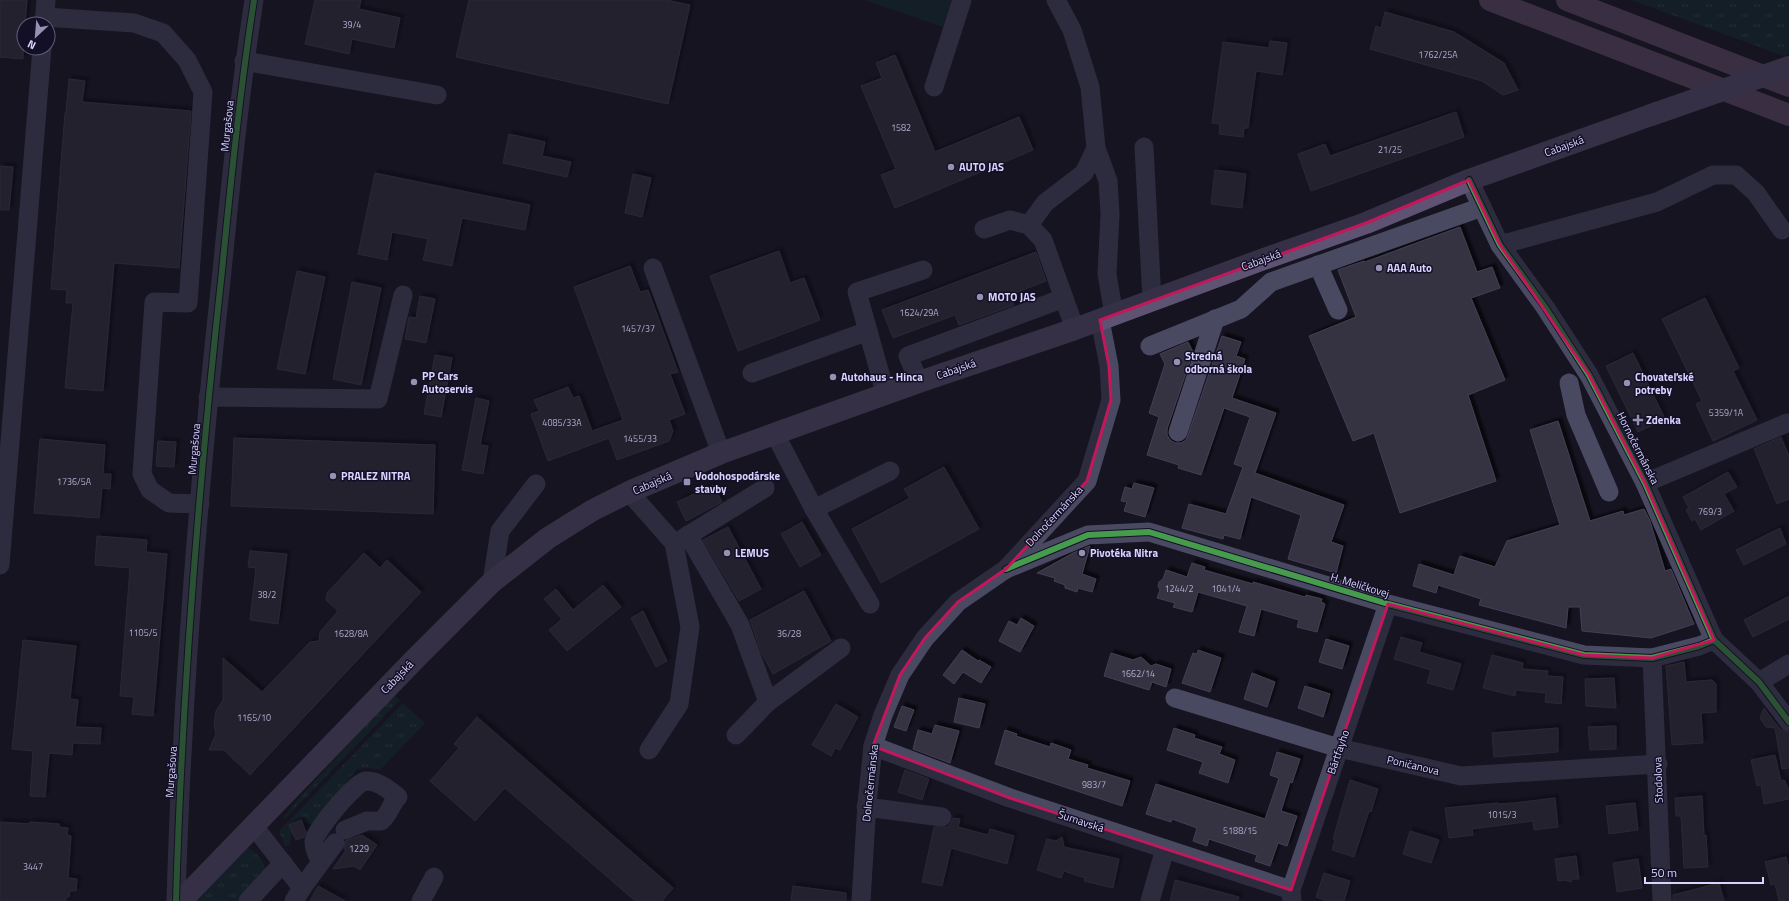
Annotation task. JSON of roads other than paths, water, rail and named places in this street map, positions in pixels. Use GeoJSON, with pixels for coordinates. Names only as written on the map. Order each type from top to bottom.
{"type":"FeatureCollection","features":[{"type":"Feature","properties":{"kind":"highway"},"geometry":{"type":"LineString","coordinates":[[1490,0],[1669,67],[1789,115]]}},
{"type":"Feature","properties":{"kind":"highway"},"geometry":{"type":"LineString","coordinates":[[1567,0],[1789,86]]}},
{"type":"Feature","properties":{"kind":"main road","name":"Cabajská"},"geometry":{"type":"LineString","coordinates":[[181,901],[431,642],[492,582],[567,525],[629,492],[721,453],[919,382],[1075,329],[1366,223],[1469,180],[1789,67]]}},
{"type":"Feature","properties":{"kind":"street","name":"Murgašova"},"geometry":{"type":"LineString","coordinates":[[176,901],[179,788],[208,397],[244,61],[254,0]]}},
{"type":"Feature","properties":{"kind":"street"},"geometry":{"type":"LineString","coordinates":[[934,87],[962,0]]}},
{"type":"Feature","properties":{"kind":"street","name":"Dolnočermánska"},"geometry":{"type":"LineString","coordinates":[[861,901],[866,813],[873,746],[883,714],[900,675],[925,638],[958,602],[1006,569],[1086,481],[1111,400],[1107,317],[1107,274],[1110,214],[1108,181],[1096,148],[1090,87],[1072,30],[1056,0]]}},
{"type":"Feature","properties":{"kind":"street"},"geometry":{"type":"LineString","coordinates":[[45,14],[134,23],[163,33],[187,60],[203,92],[188,303],[154,302],[142,474],[150,490],[169,503],[200,504]]}},
{"type":"Feature","properties":{"kind":"street"},"geometry":{"type":"LineString","coordinates":[[0,565],[4,479],[41,56]]}},
{"type":"Feature","properties":{"kind":"street"},"geometry":{"type":"LineString","coordinates":[[244,61],[437,95]]}},
{"type":"Feature","properties":{"kind":"street"},"geometry":{"type":"LineString","coordinates":[[1029,225],[1045,203],[1084,172],[1096,148]]}},
{"type":"Feature","properties":{"kind":"street"},"geometry":{"type":"LineString","coordinates":[[1144,148],[1152,301]]}},
{"type":"Feature","properties":{"kind":"street"},"geometry":{"type":"LineString","coordinates":[[1500,245],[1657,202],[1713,175],[1736,175],[1756,193],[1782,230]]}},
{"type":"Feature","properties":{"kind":"street","name":"Hornočermánska"},"geometry":{"type":"LineString","coordinates":[[1469,180],[1500,245],[1545,307],[1589,375],[1646,483],[1714,640],[1759,682],[1789,722]]}},
{"type":"Feature","properties":{"kind":"street"},"geometry":{"type":"LineString","coordinates":[[1150,346],[1241,308],[1271,282],[1482,207]]}},
{"type":"Feature","properties":{"kind":"street"},"geometry":{"type":"LineString","coordinates":[[984,229],[1010,220],[1029,225],[1043,240],[1075,329]]}},
{"type":"Feature","properties":{"kind":"street"},"geometry":{"type":"LineString","coordinates":[[1318,265],[1338,310]]}},
{"type":"Feature","properties":{"kind":"street"},"geometry":{"type":"LineString","coordinates":[[653,268],[721,453]]}},
{"type":"Feature","properties":{"kind":"street"},"geometry":{"type":"LineString","coordinates":[[886,394],[857,292],[923,270]]}},
{"type":"Feature","properties":{"kind":"street"},"geometry":{"type":"LineString","coordinates":[[208,397],[378,399],[402,295]]}},
{"type":"Feature","properties":{"kind":"street"},"geometry":{"type":"LineString","coordinates":[[919,382],[908,356],[1064,298]]}},
{"type":"Feature","properties":{"kind":"street"},"geometry":{"type":"LineString","coordinates":[[1178,432],[1216,319]]}},
{"type":"Feature","properties":{"kind":"street"},"geometry":{"type":"LineString","coordinates":[[752,373],[868,331]]}},
{"type":"Feature","properties":{"kind":"street"},"geometry":{"type":"LineString","coordinates":[[1569,383],[1576,415],[1609,492]]}},
{"type":"Feature","properties":{"kind":"street"},"geometry":{"type":"LineString","coordinates":[[1646,483],[1787,423]]}},
{"type":"Feature","properties":{"kind":"street"},"geometry":{"type":"LineString","coordinates":[[775,434],[814,509],[870,604]]}},
{"type":"Feature","properties":{"kind":"street"},"geometry":{"type":"LineString","coordinates":[[814,509],[890,471]]}},
{"type":"Feature","properties":{"kind":"street"},"geometry":{"type":"LineString","coordinates":[[492,582],[500,531],[536,484]]}},
{"type":"Feature","properties":{"kind":"street"},"geometry":{"type":"LineString","coordinates":[[681,539],[765,488]]}},
{"type":"Feature","properties":{"kind":"street"},"geometry":{"type":"LineString","coordinates":[[629,492],[681,539],[740,625],[768,702]]}},
{"type":"Feature","properties":{"kind":"street","name":"H. Meličkovej"},"geometry":{"type":"LineString","coordinates":[[1006,569],[1088,534],[1149,532],[1388,604],[1584,656],[1652,658],[1699,646],[1714,640]]}},
{"type":"Feature","properties":{"kind":"street"},"geometry":{"type":"LineString","coordinates":[[649,750],[679,704],[690,627],[681,539]]}},
{"type":"Feature","properties":{"kind":"street","name":"Bártfayho"},"geometry":{"type":"LineString","coordinates":[[1292,896],[1339,748],[1388,604]]}},
{"type":"Feature","properties":{"kind":"street"},"geometry":{"type":"LineString","coordinates":[[736,735],[768,702],[841,648]]}},
{"type":"Feature","properties":{"kind":"street","name":"Stodolova"},"geometry":{"type":"LineString","coordinates":[[1652,658],[1658,764],[1662,901]]}},
{"type":"Feature","properties":{"kind":"street"},"geometry":{"type":"LineString","coordinates":[[1759,682],[1789,664]]}},
{"type":"Feature","properties":{"kind":"street","name":"Poničanova"},"geometry":{"type":"LineString","coordinates":[[1175,698],[1339,748],[1461,776],[1658,764]]}},
{"type":"Feature","properties":{"kind":"street","name":"Šumavská"},"geometry":{"type":"LineString","coordinates":[[873,746],[1010,798],[1165,849],[1292,896]]}},
{"type":"Feature","properties":{"kind":"street"},"geometry":{"type":"LineString","coordinates":[[298,895],[320,862],[340,836],[367,821],[381,821],[388,814],[394,801],[398,797],[387,788],[376,783],[365,781],[357,786],[327,817],[318,831],[314,842],[320,862]]}},
{"type":"Feature","properties":{"kind":"street"},"geometry":{"type":"LineString","coordinates":[[346,798],[367,821]]}},
{"type":"Feature","properties":{"kind":"street"},"geometry":{"type":"LineString","coordinates":[[866,813],[942,818]]}},
{"type":"Feature","properties":{"kind":"street"},"geometry":{"type":"LineString","coordinates":[[866,813],[901,825]]}},
{"type":"Feature","properties":{"kind":"street"},"geometry":{"type":"LineString","coordinates":[[253,825],[283,863],[298,895]]}},
{"type":"Feature","properties":{"kind":"street"},"geometry":{"type":"LineString","coordinates":[[1150,901],[1165,849]]}},
{"type":"Feature","properties":{"kind":"street"},"geometry":{"type":"LineString","coordinates":[[248,901],[283,863]]}},
{"type":"Feature","properties":{"kind":"street"},"geometry":{"type":"LineString","coordinates":[[421,901],[434,877]]}},
{"type":"Feature","properties":{"kind":"place","name":"AUTO JAS"},"geometry":{"type":"Point","coordinates":[951,167]}},
{"type":"Feature","properties":{"kind":"place","name":"AAA Auto"},"geometry":{"type":"Point","coordinates":[1379,268]}},
{"type":"Feature","properties":{"kind":"place","name":"MOTO JAS"},"geometry":{"type":"Point","coordinates":[980,297]}},
{"type":"Feature","properties":{"kind":"place","name":"Stredná odborná škola"},"geometry":{"type":"Point","coordinates":[1177,362]}},
{"type":"Feature","properties":{"kind":"place","name":"Autohaus - Hinca"},"geometry":{"type":"Point","coordinates":[833,377]}},
{"type":"Feature","properties":{"kind":"place","name":"PP Cars Autoservis"},"geometry":{"type":"Point","coordinates":[414,382]}},
{"type":"Feature","properties":{"kind":"place","name":"Chovateľské potreby"},"geometry":{"type":"Point","coordinates":[1627,383]}},
{"type":"Feature","properties":{"kind":"place","name":"Zdenka"},"geometry":{"type":"Point","coordinates":[1638,420]}},
{"type":"Feature","properties":{"kind":"place","name":"PRALEZ NITRA"},"geometry":{"type":"Point","coordinates":[333,476]}},
{"type":"Feature","properties":{"kind":"place","name":"Vodohospodárske stavby"},"geometry":{"type":"Point","coordinates":[687,482]}},
{"type":"Feature","properties":{"kind":"place","name":"LEMUS"},"geometry":{"type":"Point","coordinates":[727,553]}},
{"type":"Feature","properties":{"kind":"place","name":"Pivotéka Nitra"},"geometry":{"type":"Point","coordinates":[1082,553]}}]}
